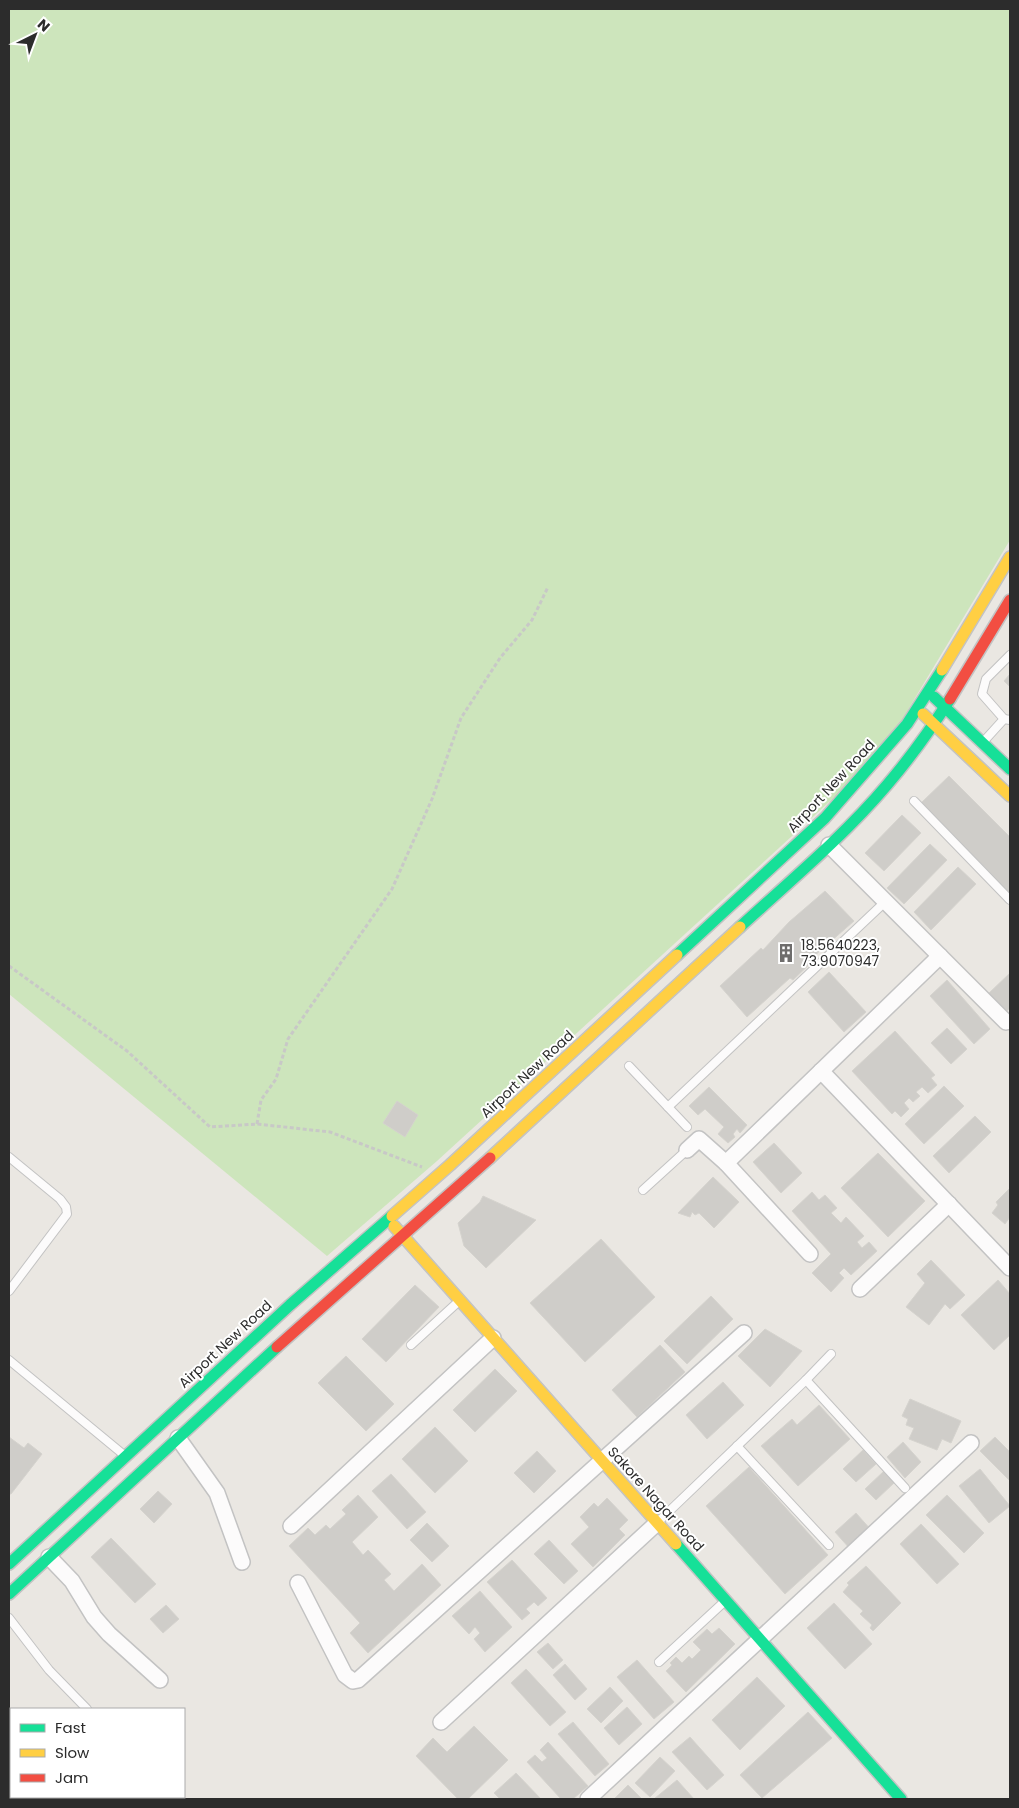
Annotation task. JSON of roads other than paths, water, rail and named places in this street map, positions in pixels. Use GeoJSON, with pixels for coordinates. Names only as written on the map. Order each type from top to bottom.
{"type":"FeatureCollection","features":[{"type":"Feature","properties":{"kind":"main road","name":"Airport New Road"},"geometry":{"type":"LineString","coordinates":[[9,1564],[290,1305],[440,1174],[825,818],[901,731],[917,709],[1010,557]]}},
{"type":"Feature","properties":{"kind":"main road"},"geometry":{"type":"LineString","coordinates":[[9,1594],[304,1322],[464,1182],[830,845],[892,779],[934,724],[1010,600]]}},
{"type":"Feature","properties":{"kind":"main road"},"geometry":{"type":"LineString","coordinates":[[928,692],[1010,769]]}},
{"type":"Feature","properties":{"kind":"main road"},"geometry":{"type":"LineString","coordinates":[[917,709],[1010,796]]}},
{"type":"Feature","properties":{"kind":"main road","name":"Sakore Nagar Road"},"geometry":{"type":"LineString","coordinates":[[388,1220],[901,1799]]}},
{"type":"Feature","properties":{"kind":"street"},"geometry":{"type":"LineString","coordinates":[[830,845],[1006,1022]]}},
{"type":"Feature","properties":{"kind":"street"},"geometry":{"type":"LineString","coordinates":[[726,1163],[940,956]]}},
{"type":"Feature","properties":{"kind":"street"},"geometry":{"type":"LineString","coordinates":[[821,1071],[1010,1268]]}},
{"type":"Feature","properties":{"kind":"street"},"geometry":{"type":"LineString","coordinates":[[686,1150],[699,1139],[726,1163],[810,1254]]}},
{"type":"Feature","properties":{"kind":"street"},"geometry":{"type":"LineString","coordinates":[[860,1290],[949,1204]]}},
{"type":"Feature","properties":{"kind":"street"},"geometry":{"type":"LineString","coordinates":[[298,1583],[345,1675],[352,1681],[358,1680],[744,1333]]}},
{"type":"Feature","properties":{"kind":"street"},"geometry":{"type":"LineString","coordinates":[[291,1526],[493,1338]]}},
{"type":"Feature","properties":{"kind":"street"},"geometry":{"type":"LineString","coordinates":[[178,1438],[217,1493],[242,1562]]}},
{"type":"Feature","properties":{"kind":"street"},"geometry":{"type":"LineString","coordinates":[[588,1799],[971,1443]]}},
{"type":"Feature","properties":{"kind":"street"},"geometry":{"type":"LineString","coordinates":[[441,1722],[657,1523]]}},
{"type":"Feature","properties":{"kind":"street"},"geometry":{"type":"LineString","coordinates":[[49,1557],[72,1581],[94,1616],[104,1628],[160,1680]]}},
{"type":"Feature","properties":{"kind":"lane"},"geometry":{"type":"LineString","coordinates":[[982,743],[1007,720],[982,694],[986,679],[1010,655]]}},
{"type":"Feature","properties":{"kind":"lane"},"geometry":{"type":"LineString","coordinates":[[914,801],[1010,900]]}},
{"type":"Feature","properties":{"kind":"lane"},"geometry":{"type":"LineString","coordinates":[[668,1106],[886,902]]}},
{"type":"Feature","properties":{"kind":"lane"},"geometry":{"type":"LineString","coordinates":[[629,1066],[687,1127]]}},
{"type":"Feature","properties":{"kind":"lane"},"geometry":{"type":"LineString","coordinates":[[643,1190],[686,1150]]}},
{"type":"Feature","properties":{"kind":"lane"},"geometry":{"type":"LineString","coordinates":[[9,1157],[60,1199],[66,1207],[67,1214],[9,1291]]}},
{"type":"Feature","properties":{"kind":"lane"},"geometry":{"type":"LineString","coordinates":[[410,1345],[460,1301]]}},
{"type":"Feature","properties":{"kind":"lane"},"geometry":{"type":"LineString","coordinates":[[657,1523],[831,1354]]}},
{"type":"Feature","properties":{"kind":"lane"},"geometry":{"type":"LineString","coordinates":[[9,1360],[126,1456]]}},
{"type":"Feature","properties":{"kind":"lane"},"geometry":{"type":"LineString","coordinates":[[806,1380],[905,1488]]}},
{"type":"Feature","properties":{"kind":"lane"},"geometry":{"type":"LineString","coordinates":[[737,1446],[829,1544]]}},
{"type":"Feature","properties":{"kind":"lane"},"geometry":{"type":"LineString","coordinates":[[659,1662],[726,1601]]}},
{"type":"Feature","properties":{"kind":"lane"},"geometry":{"type":"LineString","coordinates":[[9,1618],[49,1670],[86,1708]]}},
{"type":"Feature","properties":{"kind":"place","name":"18.5640223, 73.9070947"},"geometry":{"type":"Point","coordinates":[786,953]}}]}
